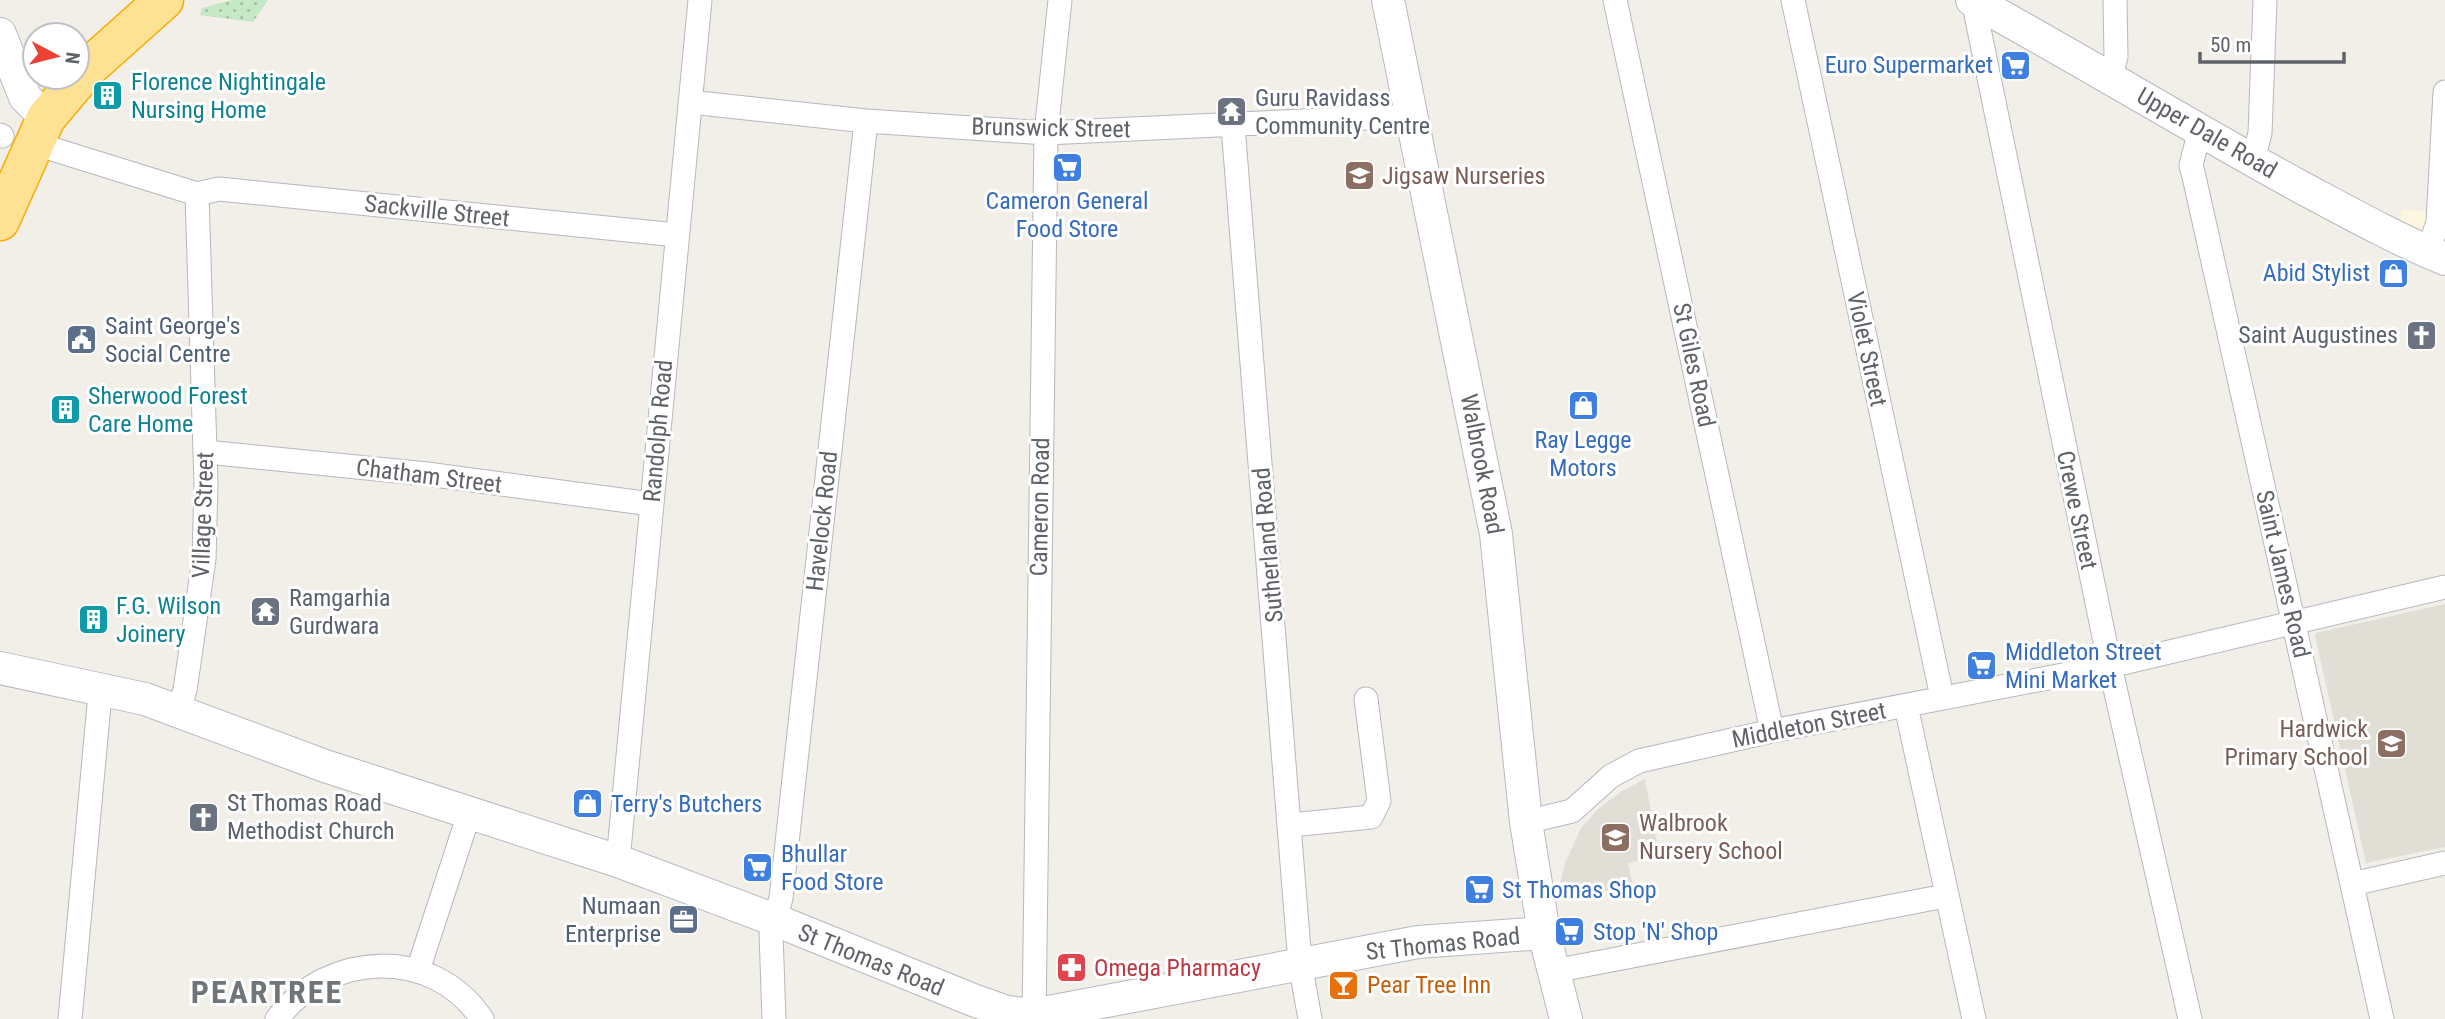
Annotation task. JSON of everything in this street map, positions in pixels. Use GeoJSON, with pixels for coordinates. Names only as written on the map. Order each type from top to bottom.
{"type":"FeatureCollection","features":[{"type":"Feature","properties":{"kind":"highway"},"geometry":{"type":"LineString","coordinates":[[0,221],[20,133],[164,0]]}},
{"type":"Feature","properties":{"kind":"street","name":"Randolph Road"},"geometry":{"type":"LineString","coordinates":[[618,861],[700,0]]}},
{"type":"Feature","properties":{"kind":"street","name":"Cameron Road"},"geometry":{"type":"LineString","coordinates":[[1033,1017],[1046,133],[1060,0]]}},
{"type":"Feature","properties":{"kind":"street","name":"Walbrook Road"},"geometry":{"type":"LineString","coordinates":[[1388,0],[1496,534],[1526,822],[1544,933]]}},
{"type":"Feature","properties":{"kind":"street","name":"St Giles Road"},"geometry":{"type":"LineString","coordinates":[[1615,0],[1772,731]]}},
{"type":"Feature","properties":{"kind":"street","name":"Violet Street"},"geometry":{"type":"LineString","coordinates":[[1793,0],[1942,697]]}},
{"type":"Feature","properties":{"kind":"street","name":"Upper Dale Road"},"geometry":{"type":"LineString","coordinates":[[1973,0],[2111,76],[2253,161],[2436,256]]}},
{"type":"Feature","properties":{"kind":"street","name":"Crewe Street"},"geometry":{"type":"LineString","coordinates":[[1973,0],[2110,666],[2190,1019]]}},
{"type":"Feature","properties":{"kind":"street"},"geometry":{"type":"LineString","coordinates":[[2111,76],[2116,57],[2115,0]]}},
{"type":"Feature","properties":{"kind":"street"},"geometry":{"type":"LineString","coordinates":[[2253,161],[2260,134],[2265,0]]}},
{"type":"Feature","properties":{"kind":"street"},"geometry":{"type":"LineString","coordinates":[[0,34],[25,97],[20,133],[197,194]]}},
{"type":"Feature","properties":{"kind":"street"},"geometry":{"type":"LineString","coordinates":[[2436,256],[2445,92]]}},
{"type":"Feature","properties":{"kind":"street","name":"Brunswick Street"},"geometry":{"type":"LineString","coordinates":[[690,102],[866,121],[1046,133],[1412,116]]}},
{"type":"Feature","properties":{"kind":"street","name":"Havelock Road"},"geometry":{"type":"LineString","coordinates":[[774,1019],[771,944],[781,898],[866,121]]}},
{"type":"Feature","properties":{"kind":"street","name":"Sutherland Road"},"geometry":{"type":"LineString","coordinates":[[1233,126],[1300,963],[1310,1019]]}},
{"type":"Feature","properties":{"kind":"street","name":"Saint James Road"},"geometry":{"type":"LineString","coordinates":[[2200,130],[2191,165],[2382,1019]]}},
{"type":"Feature","properties":{"kind":"street","name":"Sackville Street"},"geometry":{"type":"LineString","coordinates":[[197,194],[219,189],[677,235]]}},
{"type":"Feature","properties":{"kind":"street","name":"Village Street"},"geometry":{"type":"LineString","coordinates":[[178,711],[185,690],[204,559],[206,452],[197,194]]}},
{"type":"Feature","properties":{"kind":"street","name":"Chatham Street"},"geometry":{"type":"LineString","coordinates":[[206,452],[414,473],[652,504]]}},
{"type":"Feature","properties":{"kind":"street","name":"Middleton Street"},"geometry":{"type":"LineString","coordinates":[[1526,822],[1572,811],[1611,776],[1639,761],[1772,731],[2110,666],[2445,587]]}},
{"type":"Feature","properties":{"kind":"street","name":"St Thomas Road"},"geometry":{"type":"LineString","coordinates":[[0,668],[103,689],[178,711],[325,766],[618,861],[775,920],[948,991],[994,1008],[1033,1017],[1418,942],[1544,933],[1566,1019]]}},
{"type":"Feature","properties":{"kind":"street"},"geometry":{"type":"LineString","coordinates":[[70,1019],[97,719],[103,689]]}},
{"type":"Feature","properties":{"kind":"street"},"geometry":{"type":"LineString","coordinates":[[1291,825],[1371,817],[1379,801],[1366,699]]}},
{"type":"Feature","properties":{"kind":"street"},"geometry":{"type":"LineString","coordinates":[[1906,706],[1945,896],[1974,1019]]}},
{"type":"Feature","properties":{"kind":"street"},"geometry":{"type":"LineString","coordinates":[[418,970],[469,814]]}},
{"type":"Feature","properties":{"kind":"street"},"geometry":{"type":"LineString","coordinates":[[2352,884],[2445,863]]}},
{"type":"Feature","properties":{"kind":"street"},"geometry":{"type":"LineString","coordinates":[[1554,971],[1945,896]]}},
{"type":"Feature","properties":{"kind":"street"},"geometry":{"type":"LineString","coordinates":[[276,1019],[297,997],[338,973],[380,965],[418,970],[456,990],[482,1019]]}},
{"type":"Feature","properties":{"kind":"shaded area"},"geometry":{"type":"Polygon","coordinates":[[[2402,210],[2445,213],[2445,261],[2397,238],[2402,210]]]}},
{"type":"Feature","properties":{"kind":"shaded area","name":"Hardwick Primary School"},"geometry":{"type":"Polygon","coordinates":[[[2445,604],[2445,847],[2366,863],[2315,636],[2316,633],[2445,604]]]}},
{"type":"Feature","properties":{"kind":"shaded area","name":"Walbrook Nursery School"},"geometry":{"type":"Polygon","coordinates":[[[1645,779],[1659,855],[1628,863],[1635,895],[1560,884],[1565,863],[1581,828],[1599,808],[1622,791],[1645,779]]]}},
{"type":"Feature","properties":{"kind":"green space"},"geometry":{"type":"Polygon","coordinates":[[[232,0],[268,0],[253,22],[200,15],[202,8],[232,0]]]}},
{"type":"Feature","properties":{"kind":"place","name":"Euro Supermarket"},"geometry":{"type":"Point","coordinates":[2016,65]}},
{"type":"Feature","properties":{"kind":"place","name":"Florence Nightingale Nursing Home"},"geometry":{"type":"Point","coordinates":[108,96]}},
{"type":"Feature","properties":{"kind":"place","name":"Guru Ravidass Community Centre"},"geometry":{"type":"Point","coordinates":[1232,112]}},
{"type":"Feature","properties":{"kind":"place","name":"Cameron General Food Store"},"geometry":{"type":"Point","coordinates":[1067,167]}},
{"type":"Feature","properties":{"kind":"place","name":"Jigsaw Nurseries"},"geometry":{"type":"Point","coordinates":[1359,176]}},
{"type":"Feature","properties":{"kind":"place","name":"Abid Stylist"},"geometry":{"type":"Point","coordinates":[2393,273]}},
{"type":"Feature","properties":{"kind":"place","name":"Saint Augustines"},"geometry":{"type":"Point","coordinates":[2421,335]}},
{"type":"Feature","properties":{"kind":"place","name":"Saint George's Social Centre"},"geometry":{"type":"Point","coordinates":[82,340]}},
{"type":"Feature","properties":{"kind":"place","name":"Ray Legge Motors"},"geometry":{"type":"Point","coordinates":[1583,406]}},
{"type":"Feature","properties":{"kind":"place","name":"Sherwood Forest Care Home"},"geometry":{"type":"Point","coordinates":[65,410]}},
{"type":"Feature","properties":{"kind":"place","name":"Ramgarhia Gurdwara"},"geometry":{"type":"Point","coordinates":[266,612]}},
{"type":"Feature","properties":{"kind":"place","name":"F.G. Wilson Joinery"},"geometry":{"type":"Point","coordinates":[93,620]}},
{"type":"Feature","properties":{"kind":"place","name":"Middleton Street Mini Market"},"geometry":{"type":"Point","coordinates":[1982,666]}},
{"type":"Feature","properties":{"kind":"place","name":"Hardwick Primary School"},"geometry":{"type":"Point","coordinates":[2391,743]}},
{"type":"Feature","properties":{"kind":"place","name":"Terry's Butchers"},"geometry":{"type":"Point","coordinates":[588,804]}},
{"type":"Feature","properties":{"kind":"place","name":"St Thomas Road Methodist Church"},"geometry":{"type":"Point","coordinates":[204,817]}},
{"type":"Feature","properties":{"kind":"place","name":"Walbrook Nursery School"},"geometry":{"type":"Point","coordinates":[1616,837]}},
{"type":"Feature","properties":{"kind":"place","name":"Bhullar Food Store"},"geometry":{"type":"Point","coordinates":[758,868]}},
{"type":"Feature","properties":{"kind":"place","name":"St Thomas Shop"},"geometry":{"type":"Point","coordinates":[1479,890]}},
{"type":"Feature","properties":{"kind":"place","name":"Numaan Enterprise"},"geometry":{"type":"Point","coordinates":[684,920]}},
{"type":"Feature","properties":{"kind":"place","name":"Stop 'N' Shop"},"geometry":{"type":"Point","coordinates":[1570,932]}},
{"type":"Feature","properties":{"kind":"place","name":"Omega Pharmacy"},"geometry":{"type":"Point","coordinates":[1071,968]}},
{"type":"Feature","properties":{"kind":"place","name":"Pear Tree Inn"},"geometry":{"type":"Point","coordinates":[1344,985]}},
{"type":"Feature","properties":{"kind":"district","name":"PEARTREE"},"geometry":{"type":"Point","coordinates":[267,992]}}]}
